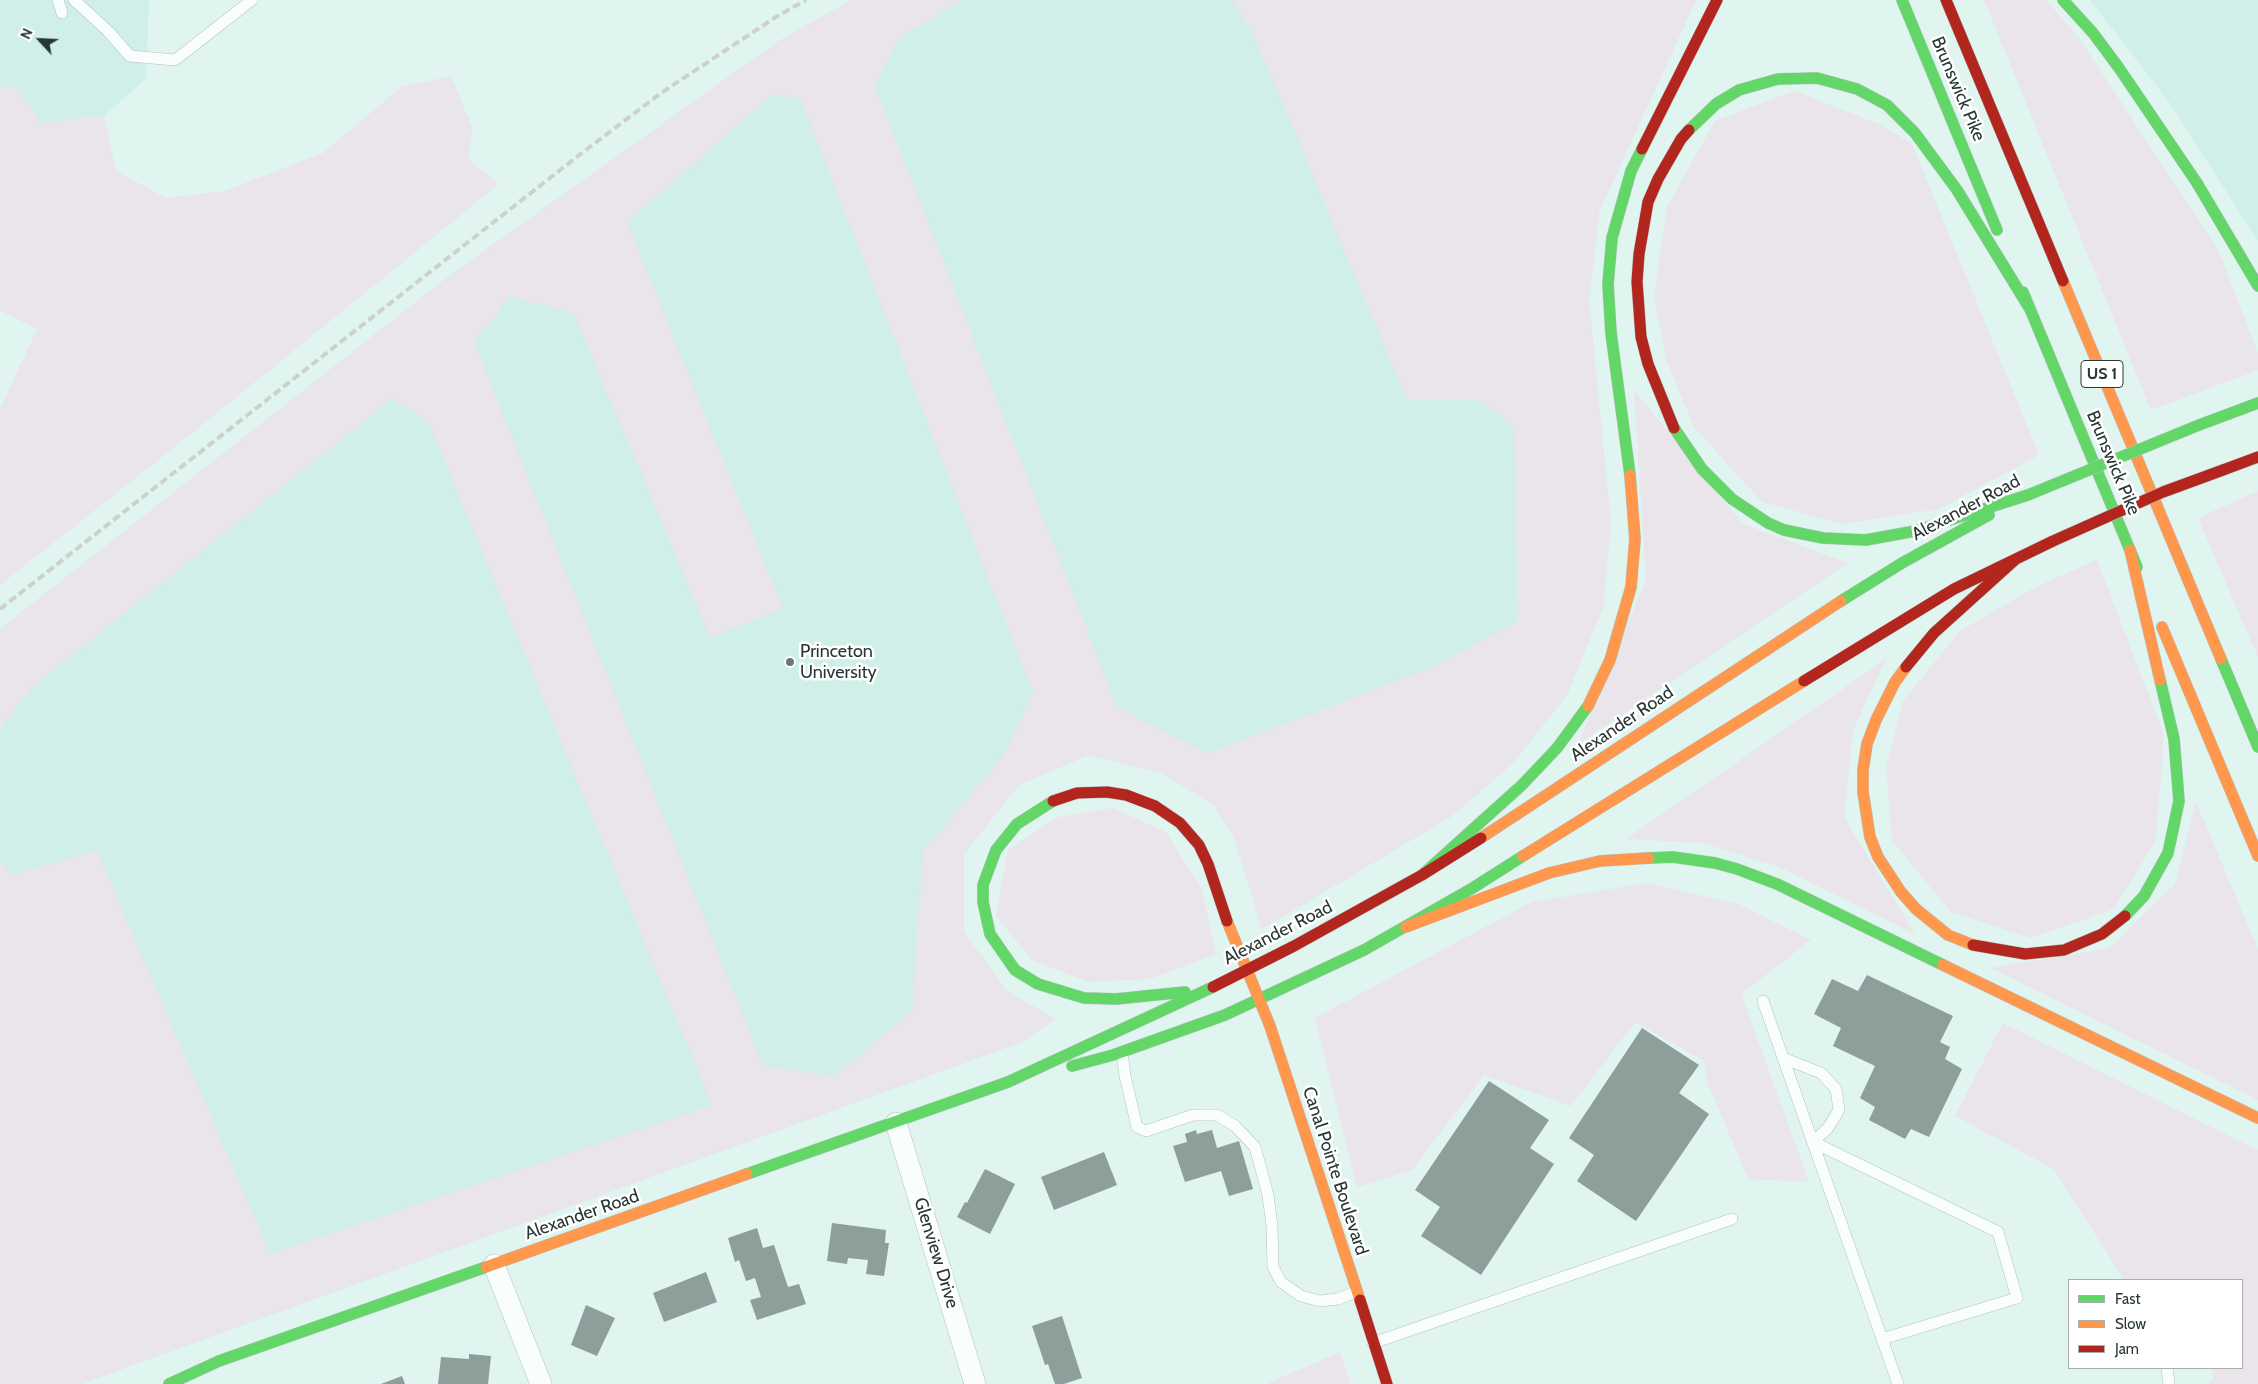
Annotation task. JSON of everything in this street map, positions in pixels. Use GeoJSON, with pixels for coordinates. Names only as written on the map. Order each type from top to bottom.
{"type":"FeatureCollection","features":[{"type":"Feature","properties":{"kind":"main road"},"geometry":{"type":"LineString","coordinates":[[1422,875],[1522,785],[1557,748],[1587,707],[1610,660],[1626,610],[1631,587],[1635,539],[1632,490],[1611,333],[1608,284],[1612,238],[1619,208],[1632,171],[1717,0]]}},
{"type":"Feature","properties":{"kind":"main road","name":"Brunswick Pike"},"geometry":{"type":"LineString","coordinates":[[1902,0],[2258,856]]}},
{"type":"Feature","properties":{"kind":"main road","name":"Brunswick Pike"},"geometry":{"type":"LineString","coordinates":[[1946,0],[2258,747]]}},
{"type":"Feature","properties":{"kind":"main road"},"geometry":{"type":"LineString","coordinates":[[2063,0],[2093,33],[2119,68],[2197,183],[2257,282]]}},
{"type":"Feature","properties":{"kind":"main road"},"geometry":{"type":"LineString","coordinates":[[2028,495],[1915,531],[1866,540],[1823,538],[1784,530],[1756,516],[1732,499],[1702,469],[1676,432],[1648,364],[1641,337],[1637,282],[1639,254],[1648,202],[1665,165],[1682,138],[1697,120],[1716,104],[1739,90],[1778,79],[1817,78],[1836,82],[1857,89],[1886,105],[1916,133],[1956,190],[2030,309]]}},
{"type":"Feature","properties":{"kind":"main road","name":"Alexander Road"},"geometry":{"type":"LineString","coordinates":[[169,1384],[219,1361],[1008,1082],[1206,990],[1294,946],[1422,875],[1500,826],[1850,595],[1902,563],[2028,495],[2258,403]]}},
{"type":"Feature","properties":{"kind":"main road","name":"Alexander Road"},"geometry":{"type":"LineString","coordinates":[[1008,1082],[1122,1052],[1260,1000],[1406,927],[1471,889],[1898,622],[1954,589],[2053,541],[2163,492],[2258,458]]}},
{"type":"Feature","properties":{"kind":"main road"},"geometry":{"type":"LineString","coordinates":[[2016,559],[1934,633],[1918,650],[1895,682],[1876,720],[1867,744],[1863,770],[1863,792],[1870,837],[1878,857],[1901,892],[1916,909],[1932,924],[1948,935],[1964,942],[1983,948],[2025,954],[2064,950],[2102,934],[2120,922],[2144,896],[2154,881],[2168,852],[2173,835],[2179,801],[2174,739],[2130,550]]}},
{"type":"Feature","properties":{"kind":"main road","name":"Canal Pointe Boulevard"},"geometry":{"type":"LineString","coordinates":[[1206,990],[1116,999],[1084,998],[1038,984],[1015,970],[990,934],[983,902],[983,885],[989,867],[1005,837],[1017,824],[1044,805],[1061,797],[1092,792],[1116,794],[1155,806],[1180,823],[1191,834],[1204,853],[1246,970],[1260,1000],[1386,1384]]}},
{"type":"Feature","properties":{"kind":"main road"},"geometry":{"type":"LineString","coordinates":[[1406,927],[1549,873],[1600,861],[1624,858],[1673,857],[1715,863],[1777,884],[2258,1118]]}},
{"type":"Feature","properties":{"kind":"street","name":"Glenview Drive"},"geometry":{"type":"LineString","coordinates":[[896,1123],[975,1384]]}},
{"type":"Feature","properties":{"kind":"street"},"geometry":{"type":"LineString","coordinates":[[494,1265],[541,1384]]}},
{"type":"Feature","properties":{"kind":"lane"},"geometry":{"type":"LineString","coordinates":[[58,0],[62,13]]}},
{"type":"Feature","properties":{"kind":"lane"},"geometry":{"type":"LineString","coordinates":[[74,0],[108,31],[130,56],[175,60],[252,0]]}},
{"type":"Feature","properties":{"kind":"lane"},"geometry":{"type":"LineString","coordinates":[[1763,1002],[1898,1384]]}},
{"type":"Feature","properties":{"kind":"lane"},"geometry":{"type":"LineString","coordinates":[[1122,1052],[1125,1076],[1137,1127],[1146,1131],[1193,1115],[1217,1115],[1235,1126],[1254,1147],[1268,1195],[1272,1226],[1273,1267],[1281,1282],[1301,1296],[1320,1301],[1338,1299],[1356,1292]]}},
{"type":"Feature","properties":{"kind":"lane"},"geometry":{"type":"LineString","coordinates":[[1783,1058],[1821,1073],[1836,1089],[1839,1110],[1828,1128],[1813,1142]]}},
{"type":"Feature","properties":{"kind":"lane"},"geometry":{"type":"LineString","coordinates":[[1813,1142],[1998,1232],[2017,1298],[1882,1339]]}},
{"type":"Feature","properties":{"kind":"lane"},"geometry":{"type":"LineString","coordinates":[[1373,1343],[1732,1219]]}},
{"type":"Feature","properties":{"kind":"lane"},"geometry":{"type":"LineString","coordinates":[[2167,1369],[2170,1384]]}},
{"type":"Feature","properties":{"kind":"shaded area"},"geometry":{"type":"Polygon","coordinates":[[[0,0],[149,0],[146,78],[104,116],[41,123],[16,89],[0,86],[0,0]]]}},
{"type":"Feature","properties":{"kind":"shaded area","name":"Princeton University"},"geometry":{"type":"Polygon","coordinates":[[[851,0],[1696,0],[1599,212],[1589,301],[1611,523],[1603,607],[1567,695],[1513,763],[1452,816],[1262,929],[1234,838],[1214,805],[1161,773],[1089,755],[1019,785],[964,854],[964,932],[1007,991],[1055,1019],[1022,1042],[81,1384],[0,1384],[0,629],[449,276],[777,42],[851,0]]]}},
{"type":"Feature","properties":{"kind":"shaded area"},"geometry":{"type":"Polygon","coordinates":[[[851,0],[962,0],[900,38],[874,84],[1117,707],[1208,753],[1431,668],[1518,621],[1514,428],[1479,400],[1407,400],[1253,33],[1232,0],[1696,0],[1599,212],[1589,301],[1611,523],[1603,607],[1567,695],[1513,763],[1452,816],[1262,929],[1234,838],[1214,805],[1161,773],[1089,755],[1019,785],[964,854],[964,932],[1007,991],[1055,1019],[1022,1042],[81,1384],[0,1384],[0,861],[11,875],[97,851],[270,1254],[712,1105],[428,421],[392,399],[33,686],[0,729],[0,629],[449,276],[777,42],[851,0]],[[773,94],[627,222],[783,609],[710,637],[574,314],[510,296],[474,342],[763,1066],[834,1076],[912,1011],[923,851],[1003,756],[1033,692],[800,98],[773,94]]]}},
{"type":"Feature","properties":{"kind":"shaded area"},"geometry":{"type":"Polygon","coordinates":[[[1984,0],[2046,0],[2079,38],[2218,249],[2258,353],[2258,370],[2151,410],[1984,0]]]}},
{"type":"Feature","properties":{"kind":"shaded area"},"geometry":{"type":"Polygon","coordinates":[[[2090,0],[2258,0],[2258,241],[2167,99],[2090,0]]]}},
{"type":"Feature","properties":{"kind":"shaded area"},"geometry":{"type":"Polygon","coordinates":[[[451,76],[472,127],[469,160],[499,184],[186,438],[0,585],[0,409],[37,329],[0,311],[0,86],[16,89],[41,123],[104,116],[116,171],[166,198],[224,191],[323,153],[401,87],[451,76]]]}},
{"type":"Feature","properties":{"kind":"shaded area"},"geometry":{"type":"Polygon","coordinates":[[[1794,91],[1879,124],[1912,144],[2039,455],[1939,509],[1842,524],[1762,502],[1694,427],[1666,359],[1654,296],[1667,207],[1715,121],[1794,91]]]}},
{"type":"Feature","properties":{"kind":"shaded area"},"geometry":{"type":"Polygon","coordinates":[[[1634,390],[1743,524],[1848,563],[1578,744],[1646,580],[1634,390]]]}},
{"type":"Feature","properties":{"kind":"shaded area"},"geometry":{"type":"Polygon","coordinates":[[[2258,491],[2258,657],[2198,518],[2258,491]]]}},
{"type":"Feature","properties":{"kind":"shaded area"},"geometry":{"type":"Polygon","coordinates":[[[2097,560],[2164,735],[2156,840],[2114,909],[2031,938],[1951,912],[1892,841],[1886,767],[1903,701],[1960,631],[2038,586],[2097,560]]]}},
{"type":"Feature","properties":{"kind":"shaded area"},"geometry":{"type":"Polygon","coordinates":[[[1886,659],[1853,730],[1844,817],[1915,934],[1777,866],[1702,843],[1626,839],[1886,659]]]}},
{"type":"Feature","properties":{"kind":"shaded area"},"geometry":{"type":"Polygon","coordinates":[[[2196,802],[2258,949],[2258,1100],[1991,968],[2109,948],[2175,884],[2196,802]]]}},
{"type":"Feature","properties":{"kind":"shaded area"},"geometry":{"type":"Polygon","coordinates":[[[1113,808],[1166,832],[1202,890],[1216,954],[1150,979],[1089,982],[1032,960],[996,916],[1008,850],[1058,817],[1113,808]]]}},
{"type":"Feature","properties":{"kind":"shaded area"},"geometry":{"type":"Polygon","coordinates":[[[1646,883],[1738,904],[1811,940],[1741,994],[1809,1182],[1748,1179],[1708,1084],[1703,1060],[1635,1022],[1571,1106],[1484,1075],[1412,1170],[1357,1187],[1315,1018],[1532,902],[1646,883]]]}},
{"type":"Feature","properties":{"kind":"shaded area"},"geometry":{"type":"Polygon","coordinates":[[[2003,1023],[2258,1150],[2258,1384],[2207,1384],[2214,1378],[2211,1369],[2243,1369],[2243,1279],[2123,1279],[2054,1169],[1955,1116],[2003,1023]]]}},
{"type":"Feature","properties":{"kind":"shaded area"},"geometry":{"type":"Polygon","coordinates":[[[1340,1352],[1351,1384],[1266,1384],[1340,1352]]]}},
{"type":"Feature","properties":{"kind":"building"},"geometry":{"type":"Polygon","coordinates":[[[1867,975],[1953,1016],[1940,1042],[1950,1047],[1945,1059],[1962,1069],[1929,1137],[1911,1129],[1905,1139],[1869,1120],[1875,1107],[1860,1098],[1875,1066],[1833,1046],[1841,1028],[1814,1014],[1832,979],[1858,991],[1867,975]]]}},
{"type":"Feature","properties":{"kind":"building"},"geometry":{"type":"Polygon","coordinates":[[[1642,1028],[1699,1065],[1679,1093],[1709,1114],[1636,1221],[1577,1181],[1594,1155],[1569,1138],[1642,1028]]]}},
{"type":"Feature","properties":{"kind":"building"},"geometry":{"type":"Polygon","coordinates":[[[1489,1081],[1549,1120],[1530,1148],[1554,1164],[1481,1275],[1421,1236],[1440,1207],[1415,1190],[1489,1081]]]}},
{"type":"Feature","properties":{"kind":"building"},"geometry":{"type":"Polygon","coordinates":[[[1196,1130],[1197,1134],[1212,1130],[1217,1148],[1239,1141],[1253,1189],[1229,1196],[1221,1171],[1185,1182],[1173,1146],[1187,1142],[1185,1134],[1196,1130]]]}},
{"type":"Feature","properties":{"kind":"building"},"geometry":{"type":"Polygon","coordinates":[[[1104,1152],[1117,1185],[1054,1210],[1041,1177],[1104,1152]]]}},
{"type":"Feature","properties":{"kind":"building"},"geometry":{"type":"Polygon","coordinates":[[[985,1169],[1015,1184],[990,1234],[957,1217],[965,1202],[967,1203],[985,1169]]]}},
{"type":"Feature","properties":{"kind":"building"},"geometry":{"type":"Polygon","coordinates":[[[832,1223],[886,1230],[885,1243],[889,1243],[884,1276],[866,1274],[868,1260],[848,1258],[847,1264],[827,1261],[832,1223]]]}},
{"type":"Feature","properties":{"kind":"building"},"geometry":{"type":"Polygon","coordinates":[[[757,1228],[763,1248],[774,1245],[788,1287],[799,1284],[806,1304],[757,1320],[750,1300],[761,1297],[755,1278],[746,1281],[739,1260],[735,1262],[728,1238],[757,1228]]]}},
{"type":"Feature","properties":{"kind":"building"},"geometry":{"type":"Polygon","coordinates":[[[706,1272],[717,1302],[664,1322],[653,1293],[706,1272]]]}},
{"type":"Feature","properties":{"kind":"building"},"geometry":{"type":"Polygon","coordinates":[[[586,1305],[615,1318],[597,1356],[571,1345],[586,1305]]]}},
{"type":"Feature","properties":{"kind":"building"},"geometry":{"type":"Polygon","coordinates":[[[1062,1316],[1082,1378],[1064,1384],[1055,1384],[1048,1364],[1045,1365],[1032,1326],[1062,1316]]]}},
{"type":"Feature","properties":{"kind":"building"},"geometry":{"type":"Polygon","coordinates":[[[469,1354],[491,1356],[488,1384],[438,1384],[441,1357],[469,1359],[469,1354]]]}},
{"type":"Feature","properties":{"kind":"building"},"geometry":{"type":"Polygon","coordinates":[[[402,1376],[405,1384],[381,1384],[402,1376]]]}},
{"type":"Feature","properties":{"kind":"railway"},"geometry":{"type":"LineString","coordinates":[[0,609],[661,93],[776,17],[806,0]]}},
{"type":"Feature","properties":{"kind":"traffic: fast"},"geometry":{"type":"LineString","coordinates":[[1902,0],[1997,230]]}},
{"type":"Feature","properties":{"kind":"traffic: fast"},"geometry":{"type":"LineString","coordinates":[[2063,0],[2093,33],[2119,68],[2197,183],[2258,286]]}},
{"type":"Feature","properties":{"kind":"traffic: fast"},"geometry":{"type":"LineString","coordinates":[[1689,130],[1716,104],[1739,90],[1778,79],[1817,78],[1857,89],[1887,105],[1915,133],[1957,190],[2030,309]]}},
{"type":"Feature","properties":{"kind":"traffic: fast"},"geometry":{"type":"LineString","coordinates":[[1630,475],[1611,333],[1608,284],[1612,238],[1631,171],[1642,149]]}},
{"type":"Feature","properties":{"kind":"traffic: fast"},"geometry":{"type":"LineString","coordinates":[[2023,292],[2137,567]]}},
{"type":"Feature","properties":{"kind":"traffic: fast"},"geometry":{"type":"LineString","coordinates":[[2199,425],[2258,403]]}},
{"type":"Feature","properties":{"kind":"traffic: fast"},"geometry":{"type":"LineString","coordinates":[[2028,495],[2199,425]]}},
{"type":"Feature","properties":{"kind":"traffic: fast"},"geometry":{"type":"LineString","coordinates":[[1674,428],[1702,469],[1732,499],[1768,523],[1784,530],[1823,538],[1866,540],[1915,531],[2028,495]]}},
{"type":"Feature","properties":{"kind":"traffic: fast"},"geometry":{"type":"LineString","coordinates":[[1841,601],[1902,563],[1989,515]]}},
{"type":"Feature","properties":{"kind":"traffic: fast"},"geometry":{"type":"LineString","coordinates":[[2221,659],[2258,747]]}},
{"type":"Feature","properties":{"kind":"traffic: fast"},"geometry":{"type":"LineString","coordinates":[[2125,916],[2144,896],[2168,853],[2179,801],[2174,739],[2160,680]]}},
{"type":"Feature","properties":{"kind":"traffic: fast"},"geometry":{"type":"LineString","coordinates":[[1422,875],[1522,785],[1557,748],[1588,706]]}},
{"type":"Feature","properties":{"kind":"traffic: fast"},"geometry":{"type":"LineString","coordinates":[[1053,801],[1017,824],[996,850],[983,885],[983,902],[990,934],[1015,970],[1038,984],[1084,998],[1116,999],[1185,992]]}},
{"type":"Feature","properties":{"kind":"traffic: fast"},"geometry":{"type":"LineString","coordinates":[[1072,1066],[1113,1055],[1225,1015],[1364,950],[1471,889],[1523,856]]}},
{"type":"Feature","properties":{"kind":"traffic: fast"},"geometry":{"type":"LineString","coordinates":[[1649,858],[1673,857],[1715,863],[1737,869],[1777,884],[1943,965]]}},
{"type":"Feature","properties":{"kind":"traffic: fast"},"geometry":{"type":"LineString","coordinates":[[747,1174],[1008,1082],[1213,987]]}},
{"type":"Feature","properties":{"kind":"traffic: fast"},"geometry":{"type":"LineString","coordinates":[[169,1384],[219,1361],[486,1267]]}},
{"type":"Feature","properties":{"kind":"traffic: slow"},"geometry":{"type":"LineString","coordinates":[[2063,281],[2221,659]]}},
{"type":"Feature","properties":{"kind":"traffic: slow"},"geometry":{"type":"LineString","coordinates":[[1588,706],[1610,660],[1631,587],[1635,539],[1630,475]]}},
{"type":"Feature","properties":{"kind":"traffic: slow"},"geometry":{"type":"LineString","coordinates":[[2130,550],[2160,680]]}},
{"type":"Feature","properties":{"kind":"traffic: slow"},"geometry":{"type":"LineString","coordinates":[[1481,838],[1841,601]]}},
{"type":"Feature","properties":{"kind":"traffic: slow"},"geometry":{"type":"LineString","coordinates":[[2162,627],[2258,856]]}},
{"type":"Feature","properties":{"kind":"traffic: slow"},"geometry":{"type":"LineString","coordinates":[[1906,667],[1895,682],[1876,720],[1867,744],[1863,770],[1863,792],[1870,837],[1878,857],[1901,892],[1916,909],[1948,935],[1973,945]]}},
{"type":"Feature","properties":{"kind":"traffic: slow"},"geometry":{"type":"LineString","coordinates":[[1523,856],[1804,681]]}},
{"type":"Feature","properties":{"kind":"traffic: slow"},"geometry":{"type":"LineString","coordinates":[[1406,927],[1549,873],[1600,861],[1649,858]]}},
{"type":"Feature","properties":{"kind":"traffic: slow"},"geometry":{"type":"LineString","coordinates":[[1227,921],[1270,1026],[1360,1300]]}},
{"type":"Feature","properties":{"kind":"traffic: slow"},"geometry":{"type":"LineString","coordinates":[[1943,965],[2258,1118]]}},
{"type":"Feature","properties":{"kind":"traffic: slow"},"geometry":{"type":"LineString","coordinates":[[486,1267],[747,1174]]}},
{"type":"Feature","properties":{"kind":"traffic: jam"},"geometry":{"type":"LineString","coordinates":[[1642,149],[1717,0]]}},
{"type":"Feature","properties":{"kind":"traffic: jam"},"geometry":{"type":"LineString","coordinates":[[1946,0],[2063,281]]}},
{"type":"Feature","properties":{"kind":"traffic: jam"},"geometry":{"type":"LineString","coordinates":[[1674,428],[1648,364],[1641,337],[1637,282],[1639,254],[1648,202],[1658,179],[1681,139],[1689,130]]}},
{"type":"Feature","properties":{"kind":"traffic: jam"},"geometry":{"type":"LineString","coordinates":[[2223,470],[2258,457]]}},
{"type":"Feature","properties":{"kind":"traffic: jam"},"geometry":{"type":"LineString","coordinates":[[2053,541],[2163,492],[2223,470]]}},
{"type":"Feature","properties":{"kind":"traffic: jam"},"geometry":{"type":"LineString","coordinates":[[1804,681],[1954,589],[2053,541]]}},
{"type":"Feature","properties":{"kind":"traffic: jam"},"geometry":{"type":"LineString","coordinates":[[1906,667],[1934,633],[2016,559]]}},
{"type":"Feature","properties":{"kind":"traffic: jam"},"geometry":{"type":"LineString","coordinates":[[1053,801],[1077,793],[1107,792],[1126,795],[1155,806],[1180,823],[1199,845],[1208,864],[1227,921]]}},
{"type":"Feature","properties":{"kind":"traffic: jam"},"geometry":{"type":"LineString","coordinates":[[1213,987],[1294,946],[1422,875],[1481,838]]}},
{"type":"Feature","properties":{"kind":"traffic: jam"},"geometry":{"type":"LineString","coordinates":[[1973,945],[2025,954],[2064,950],[2102,934],[2125,916]]}},
{"type":"Feature","properties":{"kind":"traffic: jam"},"geometry":{"type":"LineString","coordinates":[[1360,1300],[1387,1384]]}},
{"type":"Feature","properties":{"kind":"place","name":"Princeton University"},"geometry":{"type":"Point","coordinates":[790,662]}}]}
